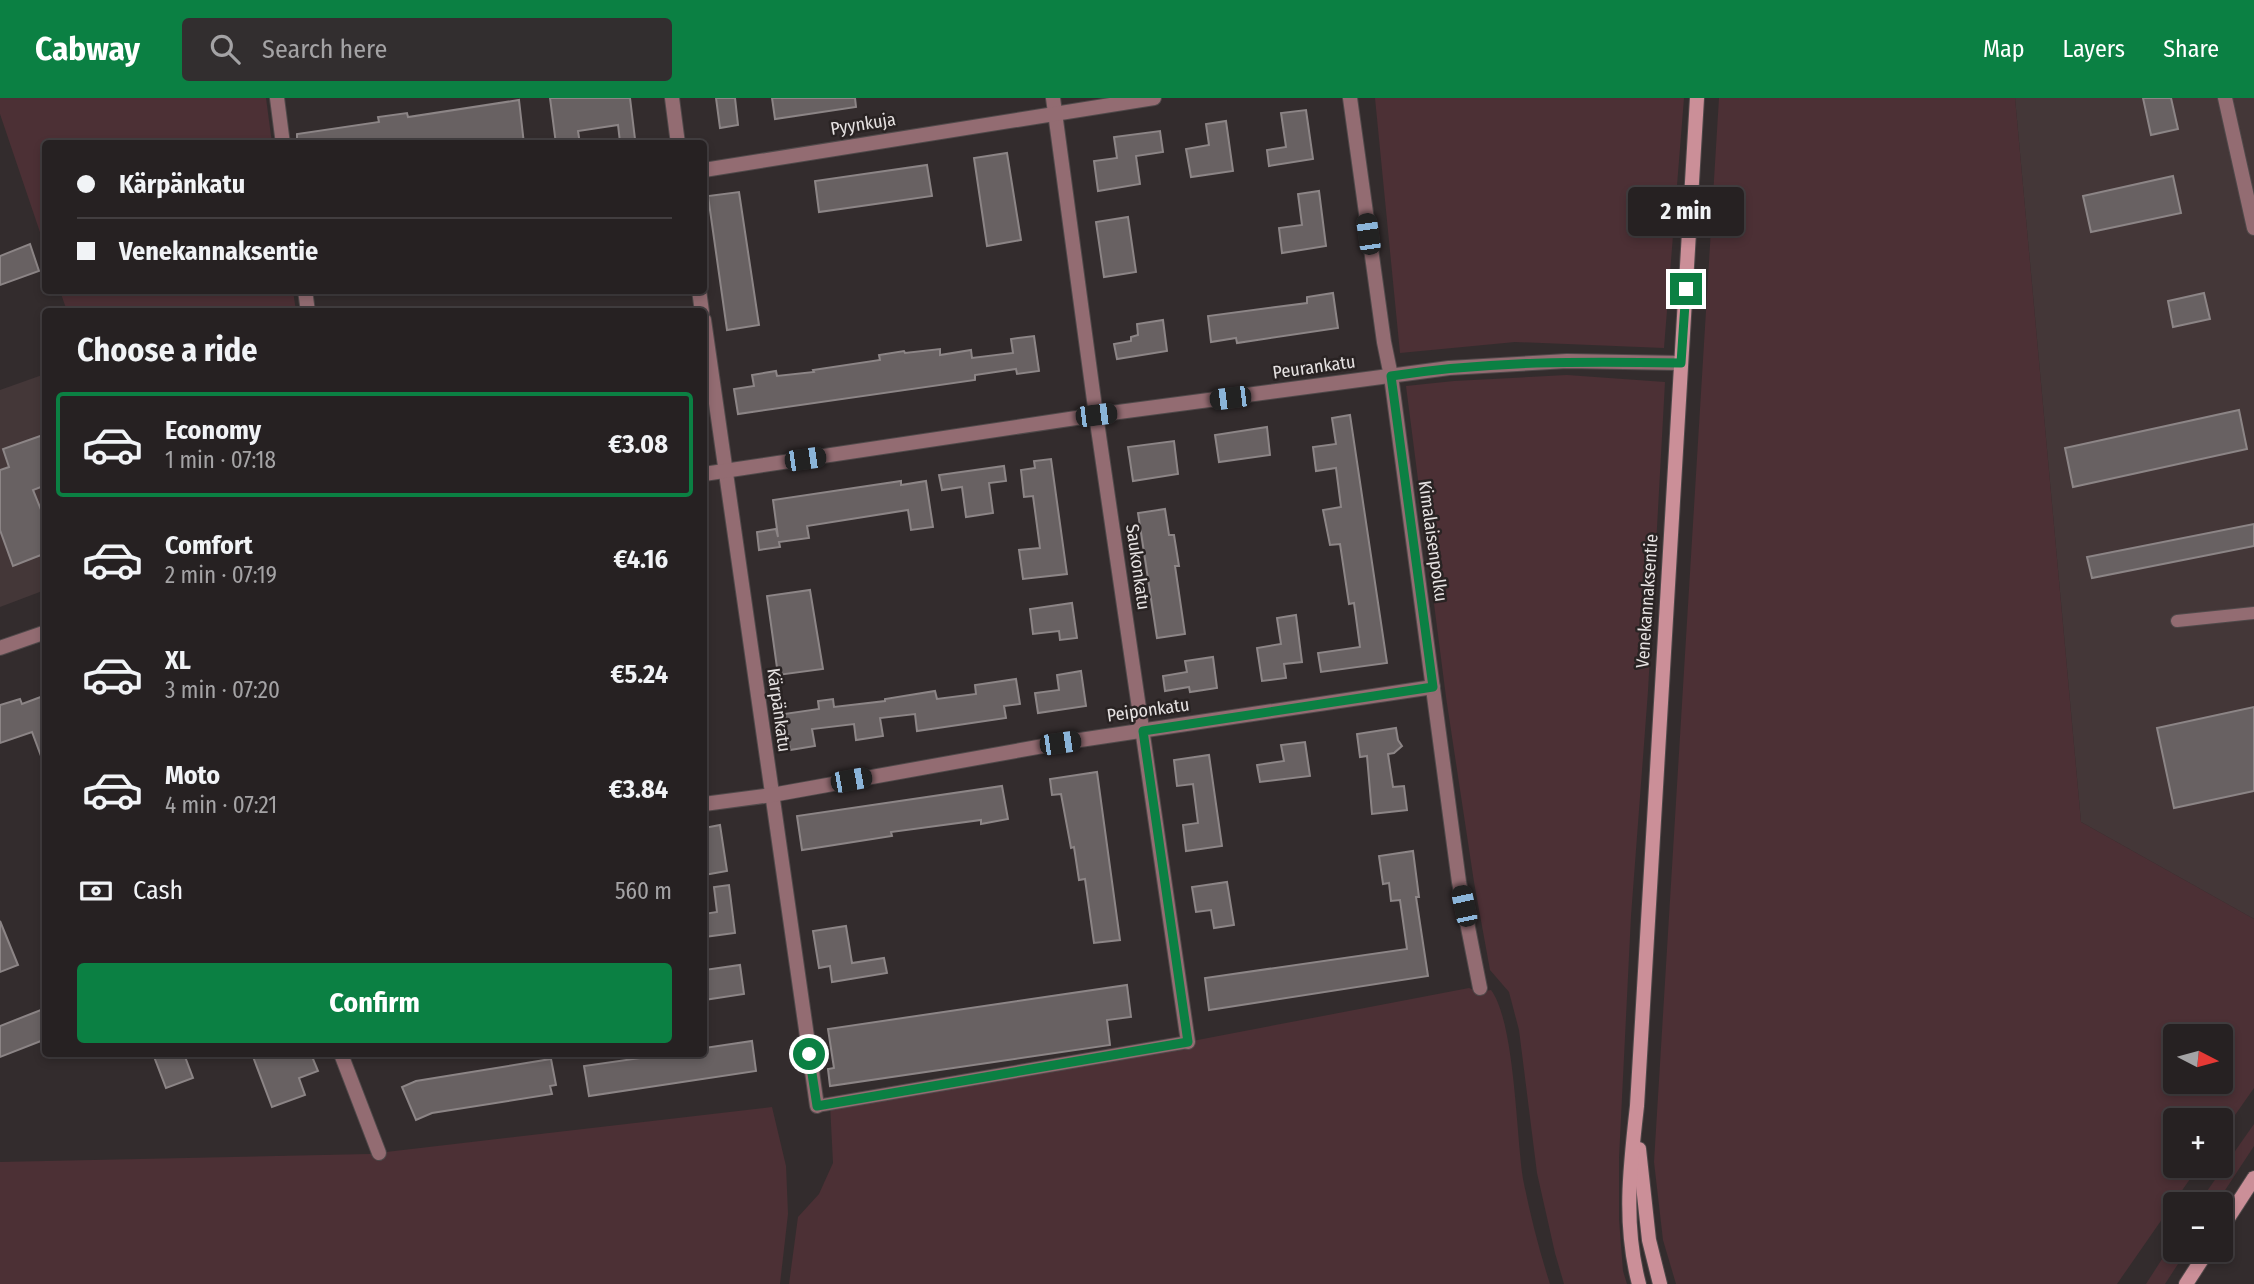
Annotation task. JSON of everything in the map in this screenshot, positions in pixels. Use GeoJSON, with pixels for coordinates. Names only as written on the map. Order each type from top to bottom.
{"type":"FeatureCollection","features":[{"type":"Feature","properties":{"kind":"street"},"geometry":{"type":"LineString","coordinates":[[277,98],[282,140]]}},
{"type":"Feature","properties":{"kind":"street"},"geometry":{"type":"LineString","coordinates":[[672,98],[677,140]]}},
{"type":"Feature","properties":{"kind":"street","name":"Pyynkuja"},"geometry":{"type":"LineString","coordinates":[[707,169],[1054,105],[1154,98]]}},
{"type":"Feature","properties":{"kind":"street","name":"Kimalaisenpolku"},"geometry":{"type":"LineString","coordinates":[[1350,98],[1391,376],[1459,882],[1480,988]]}},
{"type":"Feature","properties":{"kind":"street","name":"Venekannaksentie"},"geometry":{"type":"LineString","coordinates":[[1639,1284],[1632,1252],[1628,1209],[1629,1183],[1637,1106],[1697,98]]}},
{"type":"Feature","properties":{"kind":"street"},"geometry":{"type":"LineString","coordinates":[[2225,98],[2254,228]]}},
{"type":"Feature","properties":{"kind":"street","name":"Saukonkatu"},"geometry":{"type":"LineString","coordinates":[[1054,105],[1096,415],[1188,1042]]}},
{"type":"Feature","properties":{"kind":"street","name":"Kärpänkatu"},"geometry":{"type":"LineString","coordinates":[[707,341],[817,1106]]}},
{"type":"Feature","properties":{"kind":"street","name":"Peurankatu"},"geometry":{"type":"LineString","coordinates":[[707,474],[1096,415],[1449,368],[1567,361],[1681,363]]}},
{"type":"Feature","properties":{"kind":"street"},"geometry":{"type":"LineString","coordinates":[[0,648],[42,633]]}},
{"type":"Feature","properties":{"kind":"street","name":"Peiponkatu"},"geometry":{"type":"LineString","coordinates":[[707,804],[772,795],[1060,743],[1433,687]]}},
{"type":"Feature","properties":{"kind":"street"},"geometry":{"type":"LineString","coordinates":[[342,1057],[379,1153]]}},
{"type":"Feature","properties":{"kind":"street","name":"Venekannaksentie"},"geometry":{"type":"LineString","coordinates":[[1637,1106],[1646,1222],[1660,1284]]}},
{"type":"Feature","properties":{"kind":"street"},"geometry":{"type":"LineString","coordinates":[[2233,1210],[2254,1178]]}},
{"type":"Feature","properties":{"kind":"street"},"geometry":{"type":"LineString","coordinates":[[2186,1284],[2200,1262]]}},
{"type":"Feature","properties":{"kind":"lane"},"geometry":{"type":"LineString","coordinates":[[2177,621],[2254,613]]}},
{"type":"Feature","properties":{"kind":"lane"},"geometry":{"type":"LineString","coordinates":[[817,1106],[1188,1042]]}},
{"type":"Feature","properties":{"kind":"shaded area"},"geometry":{"type":"Polygon","coordinates":[[[0,98],[266,98],[272,140],[42,140],[42,238],[0,114],[0,98]]]}},
{"type":"Feature","properties":{"kind":"shaded area"},"geometry":{"type":"Polygon","coordinates":[[[1375,98],[1684,98],[1664,348],[1515,342],[1400,353],[1375,98]]]}},
{"type":"Feature","properties":{"kind":"shaded area"},"geometry":{"type":"Polygon","coordinates":[[[1719,98],[2015,98],[2081,822],[2254,919],[2254,1088],[2233,1118],[2233,1108],[2163,1108],[2163,1178],[2191,1178],[2181,1192],[2163,1192],[2163,1218],[2117,1284],[1676,1284],[1663,1240],[1654,1162],[1719,98]]]}},
{"type":"Feature","properties":{"kind":"shaded area"},"geometry":{"type":"Polygon","coordinates":[[[2015,98],[2254,98],[2254,919],[2081,822],[2015,98]]]}},
{"type":"Feature","properties":{"kind":"shaded area"},"geometry":{"type":"Polygon","coordinates":[[[61,294],[293,294],[296,308],[66,308],[61,294]]]}},
{"type":"Feature","properties":{"kind":"shaded area"},"geometry":{"type":"Polygon","coordinates":[[[42,375],[42,591],[0,607],[0,390],[42,375]]]}},
{"type":"Feature","properties":{"kind":"shaded area"},"geometry":{"type":"Polygon","coordinates":[[[1567,375],[1665,382],[1648,691],[1631,916],[1619,1158],[1619,1219],[1623,1271],[1627,1284],[1564,1284],[1555,1253],[1537,1173],[1519,1030],[1509,992],[1490,970],[1474,882],[1446,697],[1406,386],[1567,375]]]}},
{"type":"Feature","properties":{"kind":"shaded area"},"geometry":{"type":"Polygon","coordinates":[[[1469,988],[1480,992],[1491,990],[1505,1027],[1523,1179],[1550,1284],[789,1284],[798,1217],[819,1194],[833,1163],[830,1104],[1161,1047],[1469,988]]]}},
{"type":"Feature","properties":{"kind":"shaded area"},"geometry":{"type":"Polygon","coordinates":[[[772,1107],[786,1166],[788,1214],[780,1284],[0,1284],[0,1162],[369,1154],[772,1107]]]}},
{"type":"Feature","properties":{"kind":"shaded area"},"geometry":{"type":"Polygon","coordinates":[[[2254,1124],[2254,1146],[2224,1192],[2206,1192],[2216,1178],[2233,1178],[2233,1154],[2254,1124]]]}},
{"type":"Feature","properties":{"kind":"shaded area"},"geometry":{"type":"Polygon","coordinates":[[[2163,1258],[2163,1262],[2179,1262],[2165,1284],[2146,1284],[2163,1258]]]}},
{"type":"Feature","properties":{"kind":"building"},"geometry":{"type":"Polygon","coordinates":[[[550,98],[630,98],[635,139],[620,140],[618,125],[578,131],[579,140],[555,140],[550,98]]]}},
{"type":"Feature","properties":{"kind":"building"},"geometry":{"type":"Polygon","coordinates":[[[716,98],[735,98],[738,125],[720,128],[716,98]]]}},
{"type":"Feature","properties":{"kind":"building"},"geometry":{"type":"Polygon","coordinates":[[[772,98],[855,98],[856,107],[775,119],[772,98]]]}},
{"type":"Feature","properties":{"kind":"building"},"geometry":{"type":"Polygon","coordinates":[[[2143,98],[2171,98],[2178,129],[2151,135],[2143,98]]]}},
{"type":"Feature","properties":{"kind":"building"},"geometry":{"type":"Polygon","coordinates":[[[519,100],[524,140],[297,140],[297,134],[379,122],[378,117],[407,113],[408,117],[519,100]]]}},
{"type":"Feature","properties":{"kind":"building"},"geometry":{"type":"Polygon","coordinates":[[[1306,110],[1313,159],[1269,166],[1267,150],[1286,147],[1281,113],[1306,110]]]}},
{"type":"Feature","properties":{"kind":"building"},"geometry":{"type":"Polygon","coordinates":[[[1226,121],[1233,171],[1191,177],[1186,149],[1209,145],[1206,124],[1226,121]]]}},
{"type":"Feature","properties":{"kind":"building"},"geometry":{"type":"Polygon","coordinates":[[[1160,131],[1163,152],[1136,156],[1140,184],[1098,191],[1094,161],[1117,158],[1114,137],[1160,131]]]}},
{"type":"Feature","properties":{"kind":"building"},"geometry":{"type":"Polygon","coordinates":[[[1007,153],[1021,240],[987,246],[974,158],[1007,153]]]}},
{"type":"Feature","properties":{"kind":"building"},"geometry":{"type":"Polygon","coordinates":[[[927,165],[932,196],[819,212],[815,181],[927,165]]]}},
{"type":"Feature","properties":{"kind":"building"},"geometry":{"type":"Polygon","coordinates":[[[2173,176],[2181,213],[2091,232],[2083,196],[2173,176]]]}},
{"type":"Feature","properties":{"kind":"building"},"geometry":{"type":"Polygon","coordinates":[[[1319,191],[1326,246],[1282,253],[1279,228],[1302,225],[1298,194],[1319,191]]]}},
{"type":"Feature","properties":{"kind":"building"},"geometry":{"type":"Polygon","coordinates":[[[739,192],[759,325],[727,330],[708,196],[739,192]]]}},
{"type":"Feature","properties":{"kind":"building"},"geometry":{"type":"Polygon","coordinates":[[[1128,217],[1136,272],[1104,277],[1096,222],[1128,217]]]}},
{"type":"Feature","properties":{"kind":"building"},"geometry":{"type":"Polygon","coordinates":[[[30,244],[39,271],[0,285],[0,256],[30,244]]]}},
{"type":"Feature","properties":{"kind":"building"},"geometry":{"type":"Polygon","coordinates":[[[1333,293],[1338,328],[1237,343],[1236,338],[1211,342],[1208,316],[1307,303],[1307,297],[1333,293]]]}},
{"type":"Feature","properties":{"kind":"building"},"geometry":{"type":"Polygon","coordinates":[[[2204,293],[2210,319],[2173,327],[2168,301],[2204,293]]]}},
{"type":"Feature","properties":{"kind":"building"},"geometry":{"type":"Polygon","coordinates":[[[1163,320],[1167,351],[1117,359],[1114,344],[1131,341],[1131,337],[1138,335],[1137,324],[1163,320]]]}},
{"type":"Feature","properties":{"kind":"building"},"geometry":{"type":"Polygon","coordinates":[[[1034,336],[1039,371],[1017,374],[1016,369],[975,375],[975,380],[738,414],[734,389],[754,386],[752,375],[776,371],[777,376],[814,372],[813,370],[880,360],[879,355],[904,351],[940,349],[940,355],[971,350],[972,358],[1013,353],[1011,339],[1034,336]]]}},
{"type":"Feature","properties":{"kind":"building"},"geometry":{"type":"Polygon","coordinates":[[[2239,410],[2247,449],[2073,487],[2065,448],[2239,410]]]}},
{"type":"Feature","properties":{"kind":"building"},"geometry":{"type":"Polygon","coordinates":[[[1350,415],[1387,663],[1321,672],[1318,653],[1360,647],[1354,603],[1349,604],[1340,544],[1330,545],[1323,510],[1341,507],[1336,468],[1316,471],[1313,447],[1336,444],[1332,418],[1350,415]]]}},
{"type":"Feature","properties":{"kind":"building"},"geometry":{"type":"Polygon","coordinates":[[[1267,427],[1270,455],[1219,462],[1215,435],[1267,427]]]}},
{"type":"Feature","properties":{"kind":"building"},"geometry":{"type":"Polygon","coordinates":[[[42,435],[42,487],[33,490],[42,512],[42,555],[13,566],[0,530],[0,470],[9,467],[3,449],[42,435]]]}},
{"type":"Feature","properties":{"kind":"building"},"geometry":{"type":"Polygon","coordinates":[[[1174,441],[1178,474],[1133,481],[1128,447],[1174,441]]]}},
{"type":"Feature","properties":{"kind":"building"},"geometry":{"type":"Polygon","coordinates":[[[1051,459],[1067,574],[1023,579],[1019,550],[1040,548],[1033,496],[1024,497],[1021,470],[1035,468],[1034,461],[1051,459]]]}},
{"type":"Feature","properties":{"kind":"building"},"geometry":{"type":"Polygon","coordinates":[[[1004,466],[1006,481],[989,483],[993,513],[966,517],[962,487],[942,490],[939,475],[1004,466]]]}},
{"type":"Feature","properties":{"kind":"building"},"geometry":{"type":"Polygon","coordinates":[[[901,481],[901,485],[926,481],[933,527],[911,530],[908,510],[807,526],[809,538],[779,542],[780,547],[759,550],[757,532],[776,529],[778,537],[773,500],[901,481]]]}},
{"type":"Feature","properties":{"kind":"building"},"geometry":{"type":"Polygon","coordinates":[[[1165,509],[1169,535],[1174,535],[1179,566],[1175,566],[1185,634],[1157,638],[1138,513],[1165,509]]]}},
{"type":"Feature","properties":{"kind":"building"},"geometry":{"type":"Polygon","coordinates":[[[2254,524],[2254,546],[2092,578],[2087,557],[2254,524]]]}},
{"type":"Feature","properties":{"kind":"building"},"geometry":{"type":"Polygon","coordinates":[[[810,590],[823,669],[778,675],[767,596],[810,590]]]}},
{"type":"Feature","properties":{"kind":"building"},"geometry":{"type":"Polygon","coordinates":[[[1072,603],[1077,638],[1060,640],[1059,631],[1033,634],[1030,609],[1072,603]]]}},
{"type":"Feature","properties":{"kind":"building"},"geometry":{"type":"Polygon","coordinates":[[[1296,615],[1302,662],[1284,664],[1286,678],[1262,681],[1257,648],[1281,644],[1277,618],[1296,615]]]}},
{"type":"Feature","properties":{"kind":"building"},"geometry":{"type":"Polygon","coordinates":[[[1213,657],[1217,688],[1190,692],[1189,687],[1165,691],[1163,676],[1187,672],[1185,661],[1213,657]]]}},
{"type":"Feature","properties":{"kind":"building"},"geometry":{"type":"Polygon","coordinates":[[[1081,671],[1086,706],[1038,713],[1035,693],[1059,690],[1057,675],[1081,671]]]}},
{"type":"Feature","properties":{"kind":"building"},"geometry":{"type":"Polygon","coordinates":[[[1016,679],[1020,704],[1004,706],[1006,718],[917,731],[915,714],[880,718],[883,736],[856,740],[854,724],[812,729],[815,746],[790,750],[784,714],[819,709],[818,701],[833,699],[834,707],[935,691],[937,699],[976,694],[975,685],[1016,679]]]}},
{"type":"Feature","properties":{"kind":"building"},"geometry":{"type":"Polygon","coordinates":[[[42,696],[42,759],[32,732],[0,743],[0,705],[20,699],[22,704],[42,696]]]}},
{"type":"Feature","properties":{"kind":"building"},"geometry":{"type":"Polygon","coordinates":[[[2254,707],[2254,791],[2174,808],[2157,728],[2254,707]]]}},
{"type":"Feature","properties":{"kind":"building"},"geometry":{"type":"Polygon","coordinates":[[[1396,728],[1402,746],[1394,753],[1388,754],[1393,787],[1404,786],[1407,810],[1372,814],[1367,756],[1360,757],[1357,734],[1396,728]]]}},
{"type":"Feature","properties":{"kind":"building"},"geometry":{"type":"Polygon","coordinates":[[[1305,742],[1310,776],[1260,782],[1257,765],[1284,761],[1281,745],[1305,742]]]}},
{"type":"Feature","properties":{"kind":"building"},"geometry":{"type":"Polygon","coordinates":[[[1209,755],[1222,846],[1186,851],[1183,825],[1198,823],[1193,784],[1177,786],[1174,760],[1209,755]]]}},
{"type":"Feature","properties":{"kind":"building"},"geometry":{"type":"Polygon","coordinates":[[[1097,772],[1120,940],[1094,943],[1085,879],[1079,880],[1061,794],[1052,795],[1050,779],[1097,772]]]}},
{"type":"Feature","properties":{"kind":"building"},"geometry":{"type":"Polygon","coordinates":[[[1002,786],[1008,819],[891,832],[892,836],[802,850],[797,816],[1002,786]]]}},
{"type":"Feature","properties":{"kind":"building"},"geometry":{"type":"Polygon","coordinates":[[[720,825],[727,871],[707,874],[707,827],[720,825]]]}},
{"type":"Feature","properties":{"kind":"building"},"geometry":{"type":"Polygon","coordinates":[[[1413,851],[1419,897],[1416,897],[1428,976],[1209,1010],[1205,978],[1407,949],[1400,900],[1391,901],[1389,883],[1383,884],[1379,856],[1413,851]]]}},
{"type":"Feature","properties":{"kind":"building"},"geometry":{"type":"Polygon","coordinates":[[[1227,882],[1234,925],[1214,928],[1211,910],[1196,912],[1192,887],[1227,882]]]}},
{"type":"Feature","properties":{"kind":"building"},"geometry":{"type":"Polygon","coordinates":[[[729,885],[735,933],[707,937],[707,914],[717,912],[714,887],[729,885]]]}},
{"type":"Feature","properties":{"kind":"building"},"geometry":{"type":"Polygon","coordinates":[[[0,921],[18,965],[0,972],[0,921]]]}},
{"type":"Feature","properties":{"kind":"building"},"geometry":{"type":"Polygon","coordinates":[[[846,926],[852,963],[884,958],[887,973],[832,982],[830,966],[819,968],[813,931],[846,926]]]}},
{"type":"Feature","properties":{"kind":"building"},"geometry":{"type":"Polygon","coordinates":[[[740,965],[744,994],[707,1000],[707,970],[740,965]]]}},
{"type":"Feature","properties":{"kind":"building"},"geometry":{"type":"Polygon","coordinates":[[[1127,985],[1131,1017],[1107,1020],[1110,1045],[830,1086],[828,1069],[834,1068],[828,1029],[1127,985]]]}},
{"type":"Feature","properties":{"kind":"building"},"geometry":{"type":"Polygon","coordinates":[[[42,1010],[42,1041],[0,1057],[0,1026],[42,1010]]]}},
{"type":"Feature","properties":{"kind":"building"},"geometry":{"type":"Polygon","coordinates":[[[752,1041],[756,1071],[589,1096],[584,1066],[647,1057],[707,1057],[707,1048],[752,1041]]]}},
{"type":"Feature","properties":{"kind":"building"},"geometry":{"type":"Polygon","coordinates":[[[154,1057],[185,1057],[193,1078],[166,1088],[154,1057]]]}},
{"type":"Feature","properties":{"kind":"building"},"geometry":{"type":"Polygon","coordinates":[[[253,1057],[312,1057],[318,1071],[299,1078],[305,1095],[272,1107],[253,1057]]]}},
{"type":"Feature","properties":{"kind":"building"},"geometry":{"type":"Polygon","coordinates":[[[551,1059],[556,1085],[550,1086],[552,1094],[432,1113],[416,1120],[402,1087],[416,1081],[551,1059]]]}},
{"type":"Feature","properties":{"kind":"route"},"geometry":{"type":"LineString","coordinates":[[809,1054],[817,1106],[1188,1042],[1143,731],[1433,687],[1391,376],[1449,368],[1567,361],[1681,363],[1686,289]]}}]}
